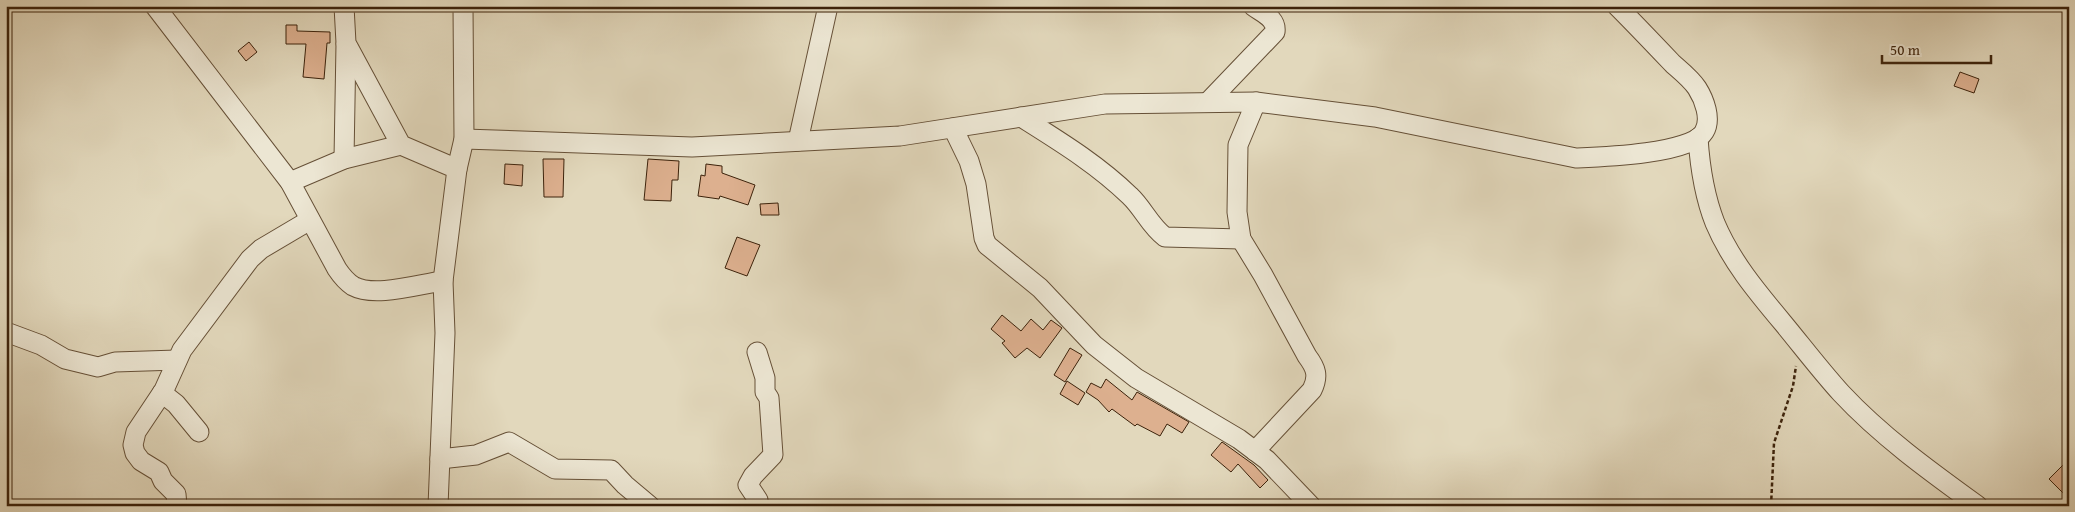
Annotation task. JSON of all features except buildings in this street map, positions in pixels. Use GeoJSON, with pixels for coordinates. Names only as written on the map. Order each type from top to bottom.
{"type":"FeatureCollection","features":[{"type":"Feature","properties":{"kind":"street"},"geometry":{"type":"LineString","coordinates":[[155,6],[290,182],[337,269],[353,286],[379,291],[443,281]]}},
{"type":"Feature","properties":{"kind":"street"},"geometry":{"type":"LineString","coordinates":[[344,6],[346,43],[344,159]]}},
{"type":"Feature","properties":{"kind":"street"},"geometry":{"type":"LineString","coordinates":[[438,506],[444,333],[443,281],[457,169],[464,139],[463,6]]}},
{"type":"Feature","properties":{"kind":"street"},"geometry":{"type":"LineString","coordinates":[[798,142],[828,6]]}},
{"type":"Feature","properties":{"kind":"street"},"geometry":{"type":"LineString","coordinates":[[1208,102],[1274,32],[1274,21],[1253,6]]}},
{"type":"Feature","properties":{"kind":"street"},"geometry":{"type":"LineString","coordinates":[[464,139],[692,147],[798,142],[900,136],[1105,104],[1208,102],[1256,102],[1375,117],[1576,158],[1610,157],[1676,148],[1698,138],[1704,132],[1707,118],[1706,108],[1696,88],[1617,6]]}},
{"type":"Feature","properties":{"kind":"street"},"geometry":{"type":"LineString","coordinates":[[346,43],[401,145]]}},
{"type":"Feature","properties":{"kind":"street"},"geometry":{"type":"LineString","coordinates":[[1255,451],[1312,390],[1316,381],[1316,372],[1263,274],[1241,239],[1237,212],[1238,145],[1256,102]]}},
{"type":"Feature","properties":{"kind":"street"},"geometry":{"type":"LineString","coordinates":[[1021,117],[1083,156],[1132,197],[1152,224],[1165,237],[1241,239]]}},
{"type":"Feature","properties":{"kind":"street"},"geometry":{"type":"LineString","coordinates":[[953,128],[969,161],[976,184],[984,238],[987,245],[1040,288],[1094,345],[1136,378],[1240,439],[1268,460],[1311,506]]}},
{"type":"Feature","properties":{"kind":"street"},"geometry":{"type":"LineString","coordinates":[[1698,138],[1700,171],[1715,223],[1730,255],[1755,289],[1842,394],[1911,457],[1978,506]]}},
{"type":"Feature","properties":{"kind":"street"},"geometry":{"type":"LineString","coordinates":[[290,182],[344,159],[401,145],[457,169]]}},
{"type":"Feature","properties":{"kind":"street"},"geometry":{"type":"LineString","coordinates":[[178,506],[176,494],[163,481],[159,472],[141,461],[135,452],[133,446],[136,432],[162,393],[182,350],[250,259],[261,249],[310,220]]}},
{"type":"Feature","properties":{"kind":"street"},"geometry":{"type":"LineString","coordinates":[[6,332],[41,345],[65,358],[98,367],[115,362],[177,360]]}},
{"type":"Feature","properties":{"kind":"street"},"geometry":{"type":"LineString","coordinates":[[755,506],[758,500],[748,485],[753,476],[772,455],[770,398],[765,392],[766,378],[757,352]]}},
{"type":"Feature","properties":{"kind":"street"},"geometry":{"type":"LineString","coordinates":[[162,393],[176,404],[199,432]]}},
{"type":"Feature","properties":{"kind":"street"},"geometry":{"type":"LineString","coordinates":[[440,459],[476,455],[510,442],[555,469],[611,470],[625,485],[650,506]]}},
{"type":"Feature","properties":{"kind":"path"},"geometry":{"type":"LineString","coordinates":[[1771,506],[1774,443],[1793,386],[1799,342]]}}]}
